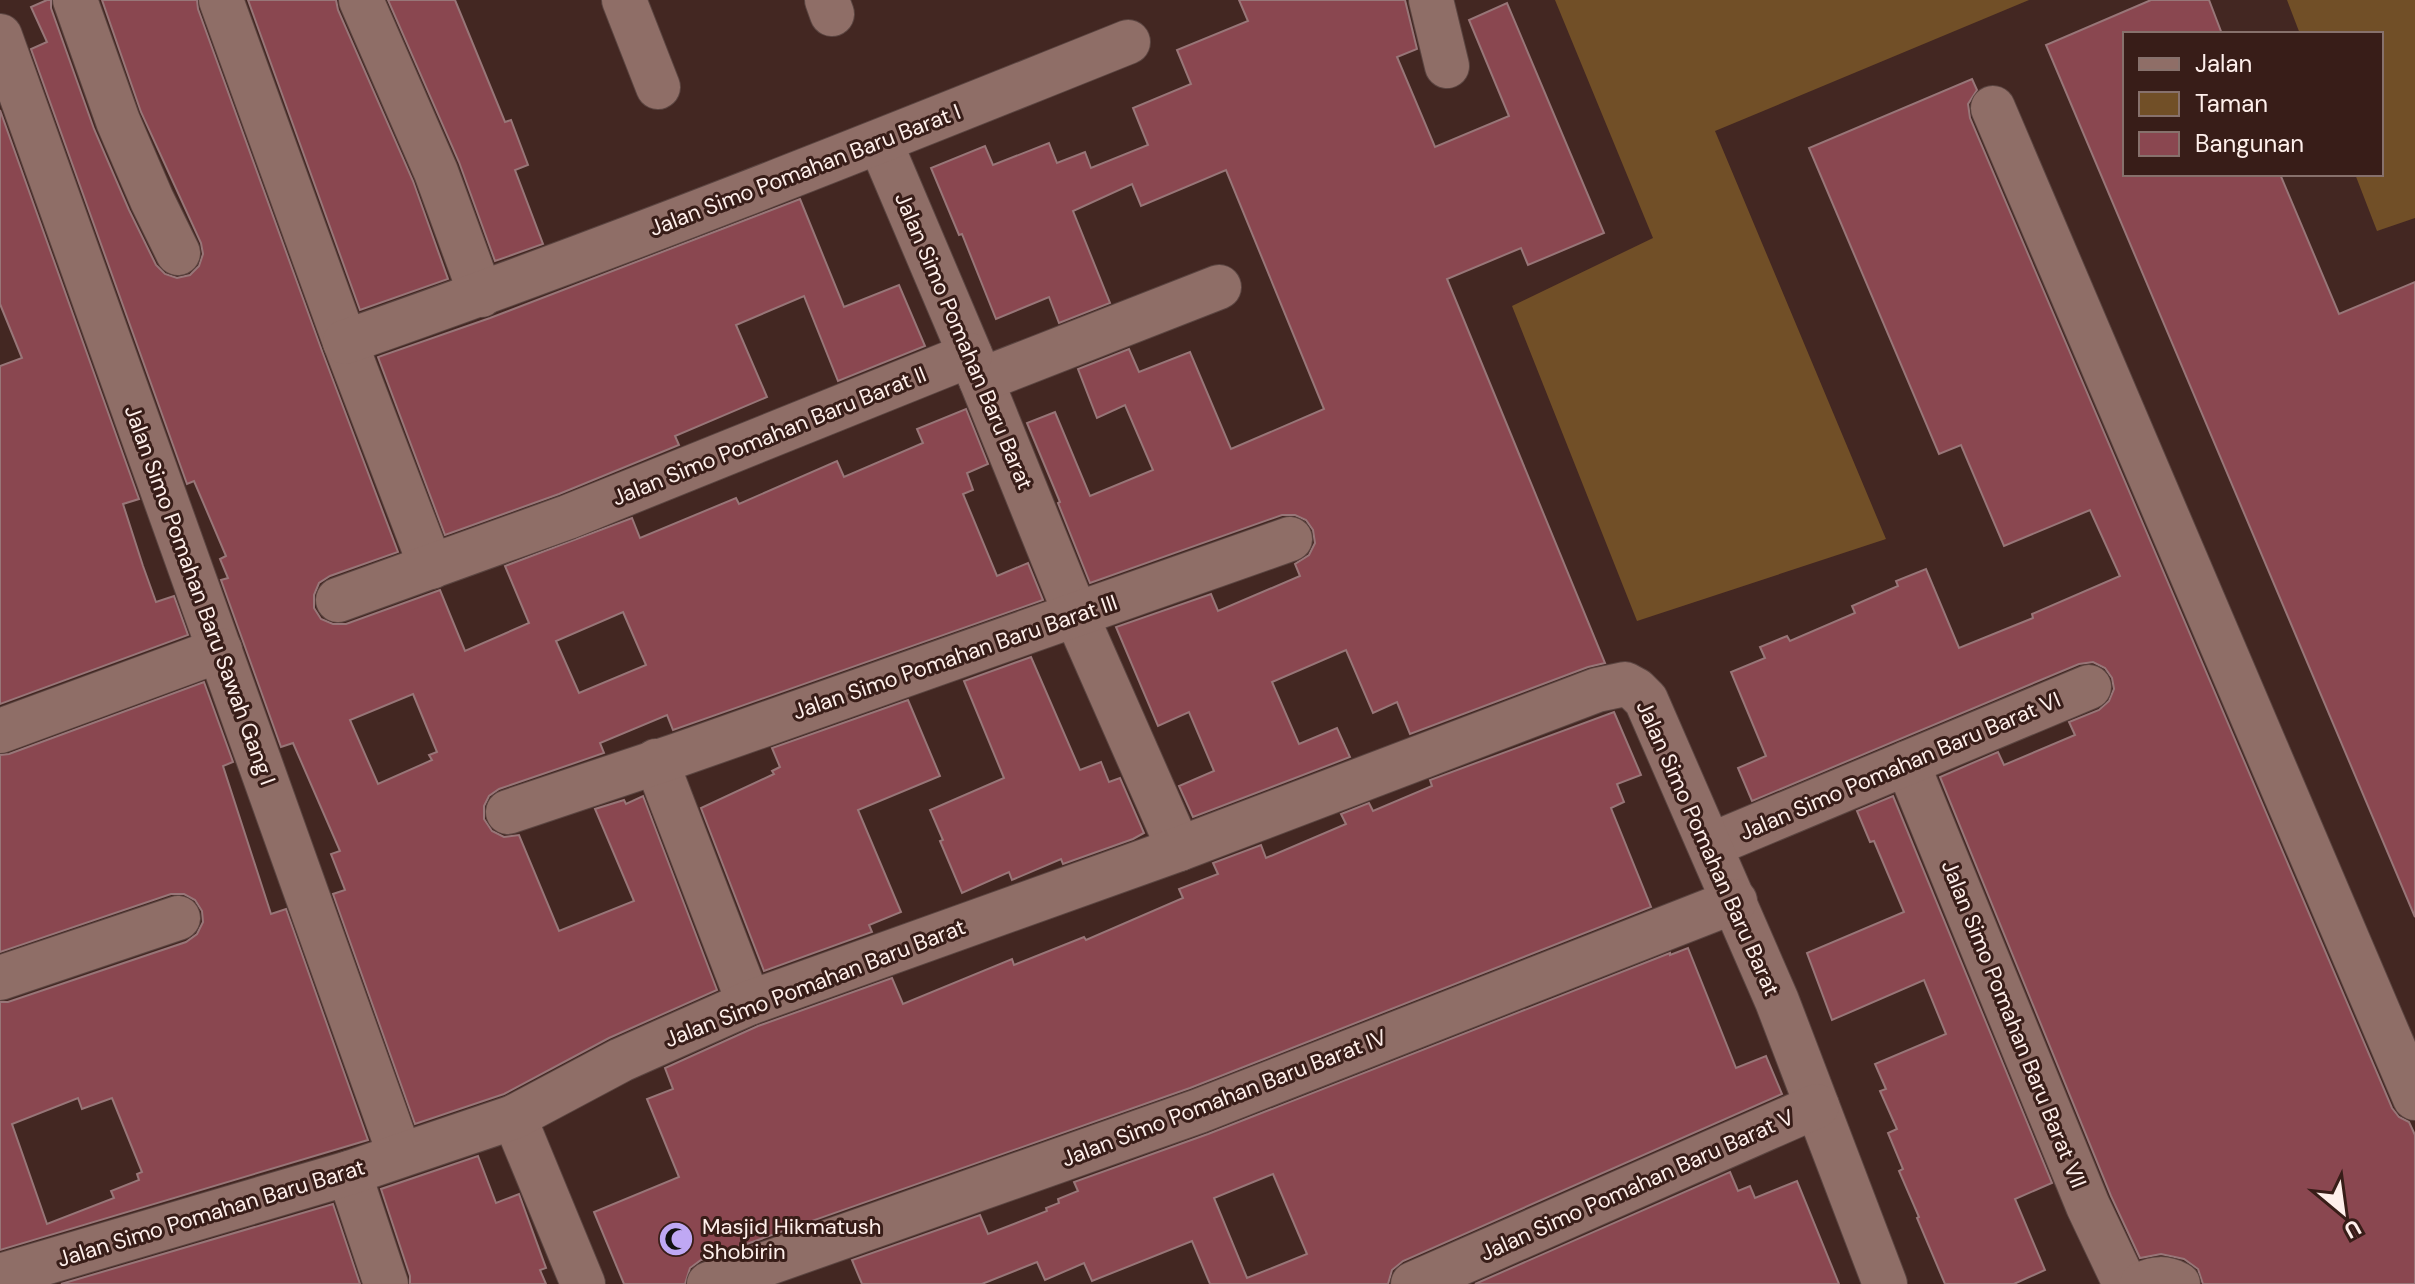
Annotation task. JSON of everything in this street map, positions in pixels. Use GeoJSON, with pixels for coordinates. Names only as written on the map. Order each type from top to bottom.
{"type":"FeatureCollection","features":[{"type":"Feature","properties":{"kind":"street"},"geometry":{"type":"LineString","coordinates":[[75,0],[118,121],[178,253]]}},
{"type":"Feature","properties":{"kind":"street"},"geometry":{"type":"LineString","coordinates":[[221,0],[345,342],[431,567]]}},
{"type":"Feature","properties":{"kind":"street"},"geometry":{"type":"LineString","coordinates":[[361,0],[436,172],[481,295]]}},
{"type":"Feature","properties":{"kind":"street"},"geometry":{"type":"LineString","coordinates":[[624,0],[658,87]]}},
{"type":"Feature","properties":{"kind":"street"},"geometry":{"type":"LineString","coordinates":[[1431,0],[1447,66]]}},
{"type":"Feature","properties":{"kind":"street","name":"Jalan Simo Pomahan Baru Sawah Gang I"},"geometry":{"type":"LineString","coordinates":[[0,36],[400,1155]]}},
{"type":"Feature","properties":{"kind":"street","name":"Jalan Simo Pomahan Baru Barat I"},"geometry":{"type":"LineString","coordinates":[[345,342],[481,295],[880,142],[1128,42]]}},
{"type":"Feature","properties":{"kind":"street"},"geometry":{"type":"LineString","coordinates":[[1993,108],[2415,1098]]}},
{"type":"Feature","properties":{"kind":"street","name":"Jalan Simo Pomahan Baru Barat"},"geometry":{"type":"LineString","coordinates":[[880,142],[1076,615],[1179,849]]}},
{"type":"Feature","properties":{"kind":"street","name":"Jalan Simo Pomahan Baru Barat II"},"geometry":{"type":"LineString","coordinates":[[338,600],[975,368],[1219,287]]}},
{"type":"Feature","properties":{"kind":"street","name":"Jalan Simo Pomahan Baru Barat III"},"geometry":{"type":"LineString","coordinates":[[638,767],[1290,539]]}},
{"type":"Feature","properties":{"kind":"street"},"geometry":{"type":"LineString","coordinates":[[0,731],[220,650]]}},
{"type":"Feature","properties":{"kind":"street","name":"Jalan Simo Pomahan Baru Barat"},"geometry":{"type":"LineString","coordinates":[[0,1276],[349,1173],[514,1117],[621,1060],[749,1003],[1179,849],[1597,690],[1625,684],[1646,700],[1711,845],[1885,1284]]}},
{"type":"Feature","properties":{"kind":"street","name":"Jalan Simo Pomahan Baru Barat VI"},"geometry":{"type":"LineString","coordinates":[[1711,845],[2089,687]]}},
{"type":"Feature","properties":{"kind":"street","name":"Jalan Simo Pomahan Baru Barat VII"},"geometry":{"type":"LineString","coordinates":[[1907,763],[2088,1206],[2125,1284]]}},
{"type":"Feature","properties":{"kind":"street"},"geometry":{"type":"LineString","coordinates":[[508,812],[638,767],[749,1003]]}},
{"type":"Feature","properties":{"kind":"street","name":"Jalan Simo Pomahan Baru Barat IV"},"geometry":{"type":"LineString","coordinates":[[709,1284],[1199,1111],[1735,901]]}},
{"type":"Feature","properties":{"kind":"street"},"geometry":{"type":"LineString","coordinates":[[0,978],[178,918]]}},
{"type":"Feature","properties":{"kind":"street","name":"Jalan Simo Pomahan Baru Barat V"},"geometry":{"type":"LineString","coordinates":[[1413,1284],[1817,1106]]}},
{"type":"Feature","properties":{"kind":"street"},"geometry":{"type":"LineString","coordinates":[[514,1117],[583,1284]]}},
{"type":"Feature","properties":{"kind":"street"},"geometry":{"type":"LineString","coordinates":[[349,1173],[386,1284]]}},
{"type":"Feature","properties":{"kind":"street"},"geometry":{"type":"LineString","coordinates":[[2142,1284],[2164,1278],[2178,1284]]}},
{"type":"Feature","properties":{"kind":"green space"},"geometry":{"type":"Polygon","coordinates":[[[1555,0],[2029,0],[1715,131],[1886,539],[1637,621],[1512,306],[1653,238],[1555,0]]]}},
{"type":"Feature","properties":{"kind":"green space"},"geometry":{"type":"Polygon","coordinates":[[[2287,0],[2415,0],[2415,218],[2377,231],[2356,176],[2383,176],[2383,32],[2299,32],[2287,0]]]}},
{"type":"Feature","properties":{"kind":"building"},"geometry":{"type":"Polygon","coordinates":[[[51,0],[51,8],[94,129],[129,210],[156,265],[165,274],[177,278],[190,275],[199,266],[203,254],[201,243],[141,112],[102,0],[197,0],[322,351],[398,552],[330,576],[319,583],[314,595],[314,608],[321,619],[333,624],[346,624],[440,590],[465,651],[529,623],[505,566],[632,518],[640,538],[736,498],[739,504],[837,461],[844,477],[923,443],[917,429],[966,409],[988,464],[967,473],[973,490],[963,494],[997,576],[1028,563],[1043,600],[673,730],[667,715],[600,743],[604,753],[499,789],[489,796],[484,806],[484,819],[492,831],[504,837],[519,835],[559,931],[634,901],[595,809],[624,800],[626,804],[643,796],[717,990],[609,1038],[504,1094],[415,1124],[333,894],[345,890],[331,854],[340,851],[293,743],[281,747],[221,580],[228,578],[220,559],[226,556],[194,481],[187,484],[31,49],[47,42],[31,7],[51,0]],[[623,612],[556,641],[579,693],[646,665],[623,612]],[[413,694],[350,720],[378,784],[432,760],[429,755],[437,752],[413,694]]]}},
{"type":"Feature","properties":{"kind":"building"},"geometry":{"type":"Polygon","coordinates":[[[248,0],[336,0],[413,181],[448,279],[360,310],[248,0]]]}},
{"type":"Feature","properties":{"kind":"building"},"geometry":{"type":"Polygon","coordinates":[[[388,0],[455,0],[505,122],[511,120],[528,165],[515,170],[543,244],[495,261],[459,162],[388,0]]]}},
{"type":"Feature","properties":{"kind":"building"},"geometry":{"type":"Polygon","coordinates":[[[1239,0],[1405,0],[1417,49],[1397,57],[1435,147],[1509,116],[1469,20],[1507,3],[1604,233],[1528,265],[1521,248],[1447,279],[1605,663],[1410,734],[1397,702],[1373,713],[1346,650],[1272,682],[1299,744],[1337,728],[1350,757],[1193,817],[1179,786],[1214,771],[1189,712],[1158,726],[1116,627],[1211,594],[1218,611],[1300,576],[1295,564],[1309,555],[1315,543],[1313,530],[1306,520],[1295,515],[1282,515],[1090,583],[1027,423],[1055,412],[1090,496],[1153,470],[1125,405],[1097,418],[1078,369],[1129,349],[1139,372],[1190,352],[1231,449],[1324,409],[1226,170],[1141,206],[1132,184],[1073,211],[1110,303],[1059,323],[1049,297],[996,319],[931,168],[985,146],[993,165],[1049,143],[1057,163],[1085,152],[1091,168],[1148,145],[1133,108],[1191,84],[1177,50],[1248,21],[1239,0]]]}},
{"type":"Feature","properties":{"kind":"building"},"geometry":{"type":"Polygon","coordinates":[[[2151,0],[2209,0],[2221,32],[2123,32],[2123,176],[2281,176],[2339,314],[2415,282],[2415,917],[2046,45],[2151,0]]]}},
{"type":"Feature","properties":{"kind":"building"},"geometry":{"type":"Polygon","coordinates":[[[1972,79],[1977,90],[1968,104],[1970,118],[2392,1108],[2399,1117],[2409,1122],[2415,1135],[2415,1284],[2203,1284],[2198,1269],[2184,1259],[2161,1254],[2140,1258],[2111,1196],[1940,777],[1998,752],[2004,765],[2075,735],[2069,722],[2099,710],[2109,701],[2114,689],[2112,678],[2105,668],[2093,662],[2079,664],[1752,801],[1738,768],[1766,756],[1731,672],[1765,658],[1760,647],[1787,636],[1790,641],[1855,613],[1852,606],[1898,586],[1896,581],[1926,569],[1959,648],[2033,618],[2032,614],[2120,576],[2090,510],[2004,546],[1961,445],[1939,454],[1809,148],[1972,79]]]}},
{"type":"Feature","properties":{"kind":"building"},"geometry":{"type":"Polygon","coordinates":[[[0,110],[139,499],[123,504],[143,566],[156,602],[174,596],[188,635],[0,704],[0,366],[22,358],[0,304],[0,110]]]}},
{"type":"Feature","properties":{"kind":"building"},"geometry":{"type":"Polygon","coordinates":[[[800,199],[844,307],[899,285],[925,346],[838,381],[804,296],[736,325],[767,397],[675,436],[679,445],[559,494],[445,535],[378,357],[490,318],[800,199]]]}},
{"type":"Feature","properties":{"kind":"building"},"geometry":{"type":"Polygon","coordinates":[[[1031,657],[1080,770],[1101,762],[1109,782],[1120,778],[1144,833],[1063,864],[1061,859],[1012,880],[1009,872],[962,893],[930,810],[1004,778],[964,681],[1031,657]]]}},
{"type":"Feature","properties":{"kind":"building"},"geometry":{"type":"Polygon","coordinates":[[[204,682],[233,762],[223,766],[271,914],[286,909],[368,1140],[0,1250],[0,1002],[8,1002],[186,942],[197,934],[203,922],[202,911],[195,900],[184,894],[171,894],[0,952],[0,755],[204,682]],[[78,1098],[12,1124],[47,1224],[114,1198],[111,1191],[139,1180],[137,1174],[142,1172],[112,1098],[82,1109],[78,1098]]]}},
{"type":"Feature","properties":{"kind":"building"},"geometry":{"type":"Polygon","coordinates":[[[908,700],[940,776],[858,810],[901,912],[869,925],[872,932],[764,971],[701,808],[774,774],[772,771],[780,767],[772,748],[908,700]]]}},
{"type":"Feature","properties":{"kind":"building"},"geometry":{"type":"Polygon","coordinates":[[[1614,712],[1641,775],[1617,784],[1624,802],[1611,808],[1651,907],[1190,1088],[701,1260],[690,1268],[685,1284],[624,1284],[594,1212],[679,1177],[647,1099],[673,1089],[665,1068],[758,1026],[892,978],[903,1004],[1012,959],[1014,965],[1084,937],[1086,940],[1183,898],[1179,889],[1218,874],[1213,863],[1261,845],[1266,858],[1346,824],[1341,814],[1369,803],[1373,811],[1432,786],[1430,780],[1614,712]]]}},
{"type":"Feature","properties":{"kind":"building"},"geometry":{"type":"Polygon","coordinates":[[[1893,796],[2052,1183],[2015,1199],[2045,1270],[2014,1284],[1945,1284],[1899,1171],[1903,1169],[1888,1133],[1897,1129],[1880,1091],[1886,1089],[1875,1064],[1946,1034],[1924,980],[1832,1020],[1807,953],[1904,912],[1874,841],[1870,842],[1857,811],[1893,796]]]}},
{"type":"Feature","properties":{"kind":"building"},"geometry":{"type":"Polygon","coordinates":[[[1688,948],[1736,1068],[1766,1056],[1782,1094],[1403,1261],[1392,1270],[1388,1284],[1210,1284],[1192,1241],[1092,1281],[1084,1263],[1045,1280],[1037,1262],[982,1284],[862,1284],[852,1260],[980,1215],[988,1234],[1047,1211],[1046,1208],[1059,1203],[1058,1199],[1078,1191],[1074,1182],[1208,1134],[1688,948]],[[1273,1174],[1214,1198],[1247,1278],[1307,1254],[1273,1174]]]}},
{"type":"Feature","properties":{"kind":"building"},"geometry":{"type":"Polygon","coordinates":[[[478,1156],[496,1203],[519,1194],[546,1268],[540,1270],[546,1284],[410,1284],[381,1189],[478,1156]]]}},
{"type":"Feature","properties":{"kind":"building"},"geometry":{"type":"Polygon","coordinates":[[[1730,1172],[1738,1191],[1750,1186],[1755,1198],[1797,1181],[1839,1284],[1475,1284],[1730,1172]]]}},
{"type":"Feature","properties":{"kind":"building"},"geometry":{"type":"Polygon","coordinates":[[[333,1204],[360,1284],[61,1284],[333,1204]]]}},
{"type":"Feature","properties":{"kind":"place","name":"Masjid Hikmatush Shobirin"},"geometry":{"type":"Point","coordinates":[676,1239]}}]}
